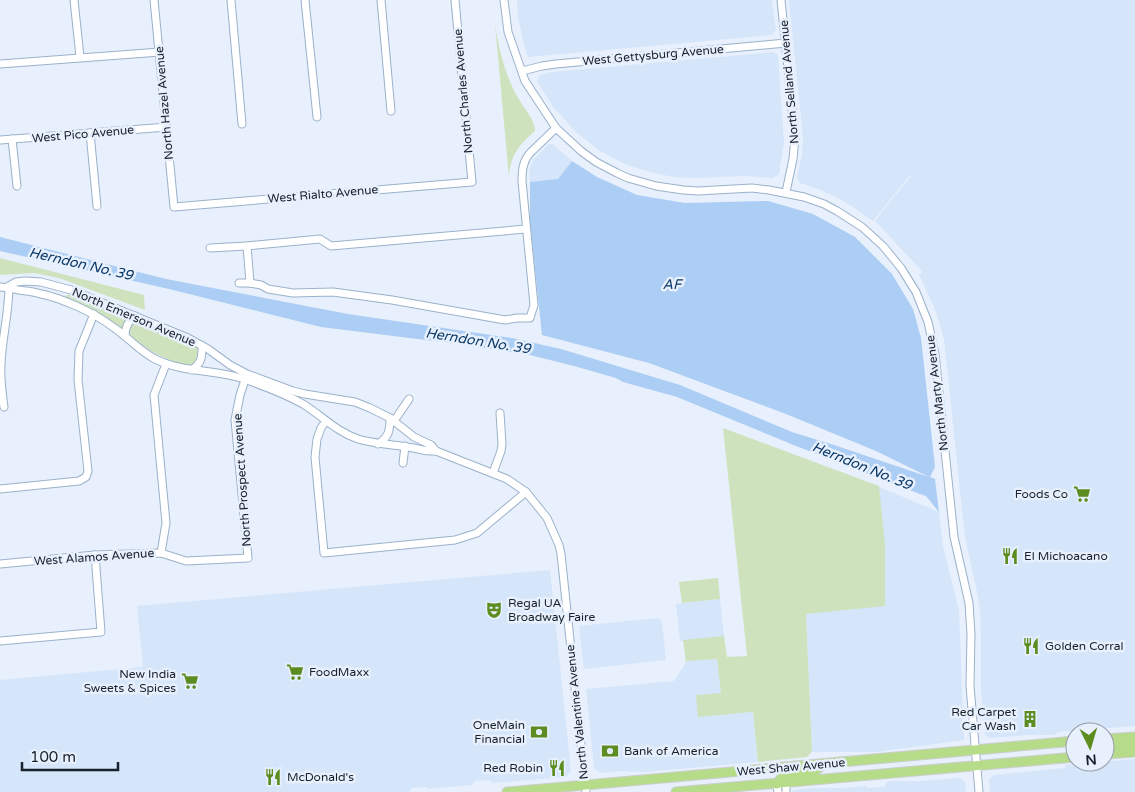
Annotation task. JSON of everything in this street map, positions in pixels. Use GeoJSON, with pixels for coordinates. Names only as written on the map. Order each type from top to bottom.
{"type":"FeatureCollection","features":[{"type":"Feature","properties":{"kind":"main road"},"geometry":{"type":"LineString","coordinates":[[1115,738],[1135,737]]}},
{"type":"Feature","properties":{"kind":"main road","name":"West Shaw Avenue"},"geometry":{"type":"LineString","coordinates":[[507,792],[586,789],[658,778],[822,765],[1065,742]]}},
{"type":"Feature","properties":{"kind":"main road"},"geometry":{"type":"LineString","coordinates":[[1115,746],[1135,744]]}},
{"type":"Feature","properties":{"kind":"main road"},"geometry":{"type":"LineString","coordinates":[[1115,753],[1135,752]]}},
{"type":"Feature","properties":{"kind":"main road","name":"West Shaw Avenue"},"geometry":{"type":"LineString","coordinates":[[676,792],[782,788],[977,765],[1065,758]]}},
{"type":"Feature","properties":{"kind":"main road"},"geometry":{"type":"LineString","coordinates":[[782,788],[782,777],[814,772],[822,765]]}},
{"type":"Feature","properties":{"kind":"street"},"geometry":{"type":"LineString","coordinates":[[74,0],[80,57]]}},
{"type":"Feature","properties":{"kind":"street","name":"North Hazel Avenue"},"geometry":{"type":"LineString","coordinates":[[154,0],[174,207]]}},
{"type":"Feature","properties":{"kind":"street"},"geometry":{"type":"LineString","coordinates":[[231,0],[242,124]]}},
{"type":"Feature","properties":{"kind":"street"},"geometry":{"type":"LineString","coordinates":[[305,0],[317,117]]}},
{"type":"Feature","properties":{"kind":"street"},"geometry":{"type":"LineString","coordinates":[[381,0],[391,111]]}},
{"type":"Feature","properties":{"kind":"street","name":"North Charles Avenue"},"geometry":{"type":"LineString","coordinates":[[455,0],[472,182]]}},
{"type":"Feature","properties":{"kind":"street"},"geometry":{"type":"LineString","coordinates":[[239,282],[293,293],[333,292],[390,300],[505,320],[530,318],[534,305],[522,167],[526,157],[556,128],[525,81],[508,32],[504,0]]}},
{"type":"Feature","properties":{"kind":"street","name":"North Selland Avenue"},"geometry":{"type":"LineString","coordinates":[[782,0],[795,137],[786,192]]}},
{"type":"Feature","properties":{"kind":"street","name":"West Gettysburg Avenue"},"geometry":{"type":"LineString","coordinates":[[522,71],[556,64],[786,43]]}},
{"type":"Feature","properties":{"kind":"street"},"geometry":{"type":"LineString","coordinates":[[0,64],[160,52]]}},
{"type":"Feature","properties":{"kind":"street","name":"West Pico Avenue"},"geometry":{"type":"LineString","coordinates":[[0,140],[167,127]]}},
{"type":"Feature","properties":{"kind":"street","name":"North Marty Avenue"},"geometry":{"type":"LineString","coordinates":[[556,128],[596,162],[617,173],[641,182],[683,190],[707,191],[752,188],[786,192],[804,197],[837,211],[862,227],[883,246],[901,268],[916,292],[928,322],[935,354],[954,536],[969,604],[971,634],[970,686],[979,792]]}},
{"type":"Feature","properties":{"kind":"street"},"geometry":{"type":"LineString","coordinates":[[90,133],[97,206]]}},
{"type":"Feature","properties":{"kind":"street"},"geometry":{"type":"LineString","coordinates":[[12,139],[17,186]]}},
{"type":"Feature","properties":{"kind":"street","name":"West Rialto Avenue"},"geometry":{"type":"LineString","coordinates":[[174,207],[472,182]]}},
{"type":"Feature","properties":{"kind":"street"},"geometry":{"type":"LineString","coordinates":[[210,248],[320,239],[331,246],[526,228]]}},
{"type":"Feature","properties":{"kind":"street"},"geometry":{"type":"LineString","coordinates":[[247,246],[250,283]]}},
{"type":"Feature","properties":{"kind":"street","name":"North Emerson Avenue"},"geometry":{"type":"LineString","coordinates":[[0,287],[16,282],[41,282],[55,285],[178,332],[202,346],[246,377],[302,403],[336,428],[352,437],[378,444],[405,446],[427,452],[436,451],[507,479],[526,492]]}},
{"type":"Feature","properties":{"kind":"street"},"geometry":{"type":"LineString","coordinates":[[4,407],[0,365],[7,317],[8,286]]}},
{"type":"Feature","properties":{"kind":"street","name":"North Emerson Avenue"},"geometry":{"type":"LineString","coordinates":[[8,286],[44,295],[94,314],[115,328],[144,352],[166,364],[192,370],[246,377],[305,394],[355,402],[392,419],[414,436],[431,445],[436,451]]}},
{"type":"Feature","properties":{"kind":"street"},"geometry":{"type":"LineString","coordinates":[[0,489],[79,481],[86,477],[88,471],[78,380],[79,351],[94,314]]}},
{"type":"Feature","properties":{"kind":"street"},"geometry":{"type":"LineString","coordinates":[[125,336],[127,324],[135,316]]}},
{"type":"Feature","properties":{"kind":"street"},"geometry":{"type":"LineString","coordinates":[[192,370],[201,359],[202,346]]}},
{"type":"Feature","properties":{"kind":"street"},"geometry":{"type":"LineString","coordinates":[[161,553],[166,523],[154,395],[166,364]]}},
{"type":"Feature","properties":{"kind":"street","name":"North Prospect Avenue"},"geometry":{"type":"LineString","coordinates":[[246,377],[236,409],[235,420],[248,558]]}},
{"type":"Feature","properties":{"kind":"street"},"geometry":{"type":"LineString","coordinates":[[378,444],[386,438],[392,419],[409,399]]}},
{"type":"Feature","properties":{"kind":"street"},"geometry":{"type":"LineString","coordinates":[[493,473],[502,444],[500,413]]}},
{"type":"Feature","properties":{"kind":"street"},"geometry":{"type":"LineString","coordinates":[[326,421],[317,439],[315,457],[324,553],[455,540],[477,533],[526,492]]}},
{"type":"Feature","properties":{"kind":"street"},"geometry":{"type":"LineString","coordinates":[[403,463],[405,446]]}},
{"type":"Feature","properties":{"kind":"street","name":"North Valentine Avenue"},"geometry":{"type":"LineString","coordinates":[[526,492],[546,518],[559,544],[586,789]]}},
{"type":"Feature","properties":{"kind":"street","name":"West Alamos Avenue"},"geometry":{"type":"LineString","coordinates":[[0,564],[95,555],[161,553],[186,561],[248,558]]}},
{"type":"Feature","properties":{"kind":"street"},"geometry":{"type":"LineString","coordinates":[[0,642],[101,632],[95,555]]}},
{"type":"Feature","properties":{"kind":"shaded area"},"geometry":{"type":"Polygon","coordinates":[[[517,0],[772,0],[776,30],[771,35],[528,57],[518,17],[517,0]]]}},
{"type":"Feature","properties":{"kind":"shaded area"},"geometry":{"type":"Polygon","coordinates":[[[789,0],[1135,0],[1135,726],[1115,728],[1115,722],[1065,722],[1065,732],[1054,735],[990,738],[985,734],[981,690],[980,609],[965,538],[944,339],[936,312],[919,274],[922,271],[875,221],[911,176],[873,221],[838,198],[800,183],[797,178],[803,138],[789,0]]]}},
{"type":"Feature","properties":{"kind":"shaded area"},"geometry":{"type":"Polygon","coordinates":[[[774,52],[778,55],[784,143],[779,174],[773,178],[745,176],[675,177],[627,165],[600,151],[576,132],[554,108],[537,81],[540,75],[552,72],[774,52]]]}},
{"type":"Feature","properties":{"kind":"shaded area"},"geometry":{"type":"Polygon","coordinates":[[[549,144],[553,144],[572,161],[558,179],[530,182],[529,172],[533,160],[549,144]]]}},
{"type":"Feature","properties":{"kind":"shaded area"},"geometry":{"type":"Polygon","coordinates":[[[879,487],[939,512],[943,547],[959,611],[964,740],[877,752],[812,752],[806,614],[885,605],[879,487]]]}},
{"type":"Feature","properties":{"kind":"shaded area"},"geometry":{"type":"Polygon","coordinates":[[[550,570],[571,771],[566,777],[493,783],[489,780],[475,781],[472,785],[428,789],[426,787],[412,788],[409,792],[0,792],[0,680],[143,667],[137,606],[550,570]]]}},
{"type":"Feature","properties":{"kind":"shaded area"},"geometry":{"type":"Polygon","coordinates":[[[720,599],[724,636],[680,641],[676,604],[720,599]]]}},
{"type":"Feature","properties":{"kind":"shaded area"},"geometry":{"type":"Polygon","coordinates":[[[658,618],[662,622],[666,660],[584,669],[579,626],[658,618]]]}},
{"type":"Feature","properties":{"kind":"shaded area"},"geometry":{"type":"Polygon","coordinates":[[[717,658],[721,693],[698,716],[753,712],[758,762],[644,772],[600,773],[594,768],[586,689],[674,681],[687,661],[717,658]]]}},
{"type":"Feature","properties":{"kind":"shaded area"},"geometry":{"type":"Polygon","coordinates":[[[1135,759],[1135,792],[990,792],[989,780],[994,775],[1065,768],[1065,772],[1115,772],[1115,761],[1135,759]]]}},
{"type":"Feature","properties":{"kind":"shaded area"},"geometry":{"type":"Polygon","coordinates":[[[960,778],[965,782],[966,792],[792,792],[794,790],[812,788],[884,787],[888,781],[960,778]]]}},
{"type":"Feature","properties":{"kind":"green space"},"geometry":{"type":"Polygon","coordinates":[[[495,25],[509,79],[535,127],[535,131],[524,141],[513,156],[509,177],[495,25]]]}},
{"type":"Feature","properties":{"kind":"green space"},"geometry":{"type":"Polygon","coordinates":[[[0,258],[144,295],[145,310],[59,278],[34,273],[0,275],[0,258]]]}},
{"type":"Feature","properties":{"kind":"green space"},"geometry":{"type":"Polygon","coordinates":[[[70,294],[129,316],[122,330],[66,300],[65,296],[70,294]]]}},
{"type":"Feature","properties":{"kind":"green space"},"geometry":{"type":"Polygon","coordinates":[[[136,320],[196,346],[198,359],[188,366],[164,358],[143,346],[130,336],[131,327],[136,320]]]}},
{"type":"Feature","properties":{"kind":"green space"},"geometry":{"type":"Polygon","coordinates":[[[723,428],[879,486],[885,544],[885,606],[806,614],[812,752],[807,757],[758,762],[753,712],[698,717],[696,695],[721,693],[717,659],[686,662],[683,640],[724,636],[727,657],[747,656],[723,428]]]}},
{"type":"Feature","properties":{"kind":"green space"},"geometry":{"type":"Polygon","coordinates":[[[718,578],[720,599],[682,603],[679,582],[718,578]]]}},
{"type":"Feature","properties":{"kind":"water"},"geometry":{"type":"Polygon","coordinates":[[[572,161],[597,177],[637,195],[685,203],[768,201],[813,214],[855,237],[892,274],[913,309],[921,338],[935,467],[930,477],[935,479],[939,512],[926,496],[796,446],[677,397],[574,366],[530,355],[321,327],[169,289],[0,251],[0,237],[166,279],[348,314],[512,338],[561,349],[680,385],[792,432],[929,477],[876,451],[786,414],[649,363],[542,335],[530,221],[530,182],[558,179],[572,161]]]}},
{"type":"Feature","properties":{"kind":"place","name":"Foods Co"},"geometry":{"type":"Point","coordinates":[1082,494]}},
{"type":"Feature","properties":{"kind":"place","name":"El Michoacano"},"geometry":{"type":"Point","coordinates":[1010,556]}},
{"type":"Feature","properties":{"kind":"place","name":"Regal UA Broadway Faire"},"geometry":{"type":"Point","coordinates":[494,610]}},
{"type":"Feature","properties":{"kind":"place","name":"Golden Corral"},"geometry":{"type":"Point","coordinates":[1031,646]}},
{"type":"Feature","properties":{"kind":"place","name":"FoodMaxx"},"geometry":{"type":"Point","coordinates":[295,672]}},
{"type":"Feature","properties":{"kind":"place","name":"New India Sweets & Spices"},"geometry":{"type":"Point","coordinates":[190,681]}},
{"type":"Feature","properties":{"kind":"place","name":"Red Carpet Car Wash"},"geometry":{"type":"Point","coordinates":[1030,719]}},
{"type":"Feature","properties":{"kind":"place","name":"OneMain Financial"},"geometry":{"type":"Point","coordinates":[539,732]}},
{"type":"Feature","properties":{"kind":"place","name":"Bank of America"},"geometry":{"type":"Point","coordinates":[610,751]}},
{"type":"Feature","properties":{"kind":"place","name":"Red Robin"},"geometry":{"type":"Point","coordinates":[557,768]}},
{"type":"Feature","properties":{"kind":"place","name":"McDonald's"},"geometry":{"type":"Point","coordinates":[273,777]}},
{"type":"Feature","properties":{"kind":"water label","name":"Herndon No. 39"},"geometry":{"type":"Point","coordinates":[81,264]}},
{"type":"Feature","properties":{"kind":"water label","name":"AF"},"geometry":{"type":"Point","coordinates":[672,284]}},
{"type":"Feature","properties":{"kind":"water label","name":"Herndon No. 39"},"geometry":{"type":"Point","coordinates":[478,341]}},
{"type":"Feature","properties":{"kind":"water label","name":"Herndon No. 39"},"geometry":{"type":"Point","coordinates":[862,466]}}]}
